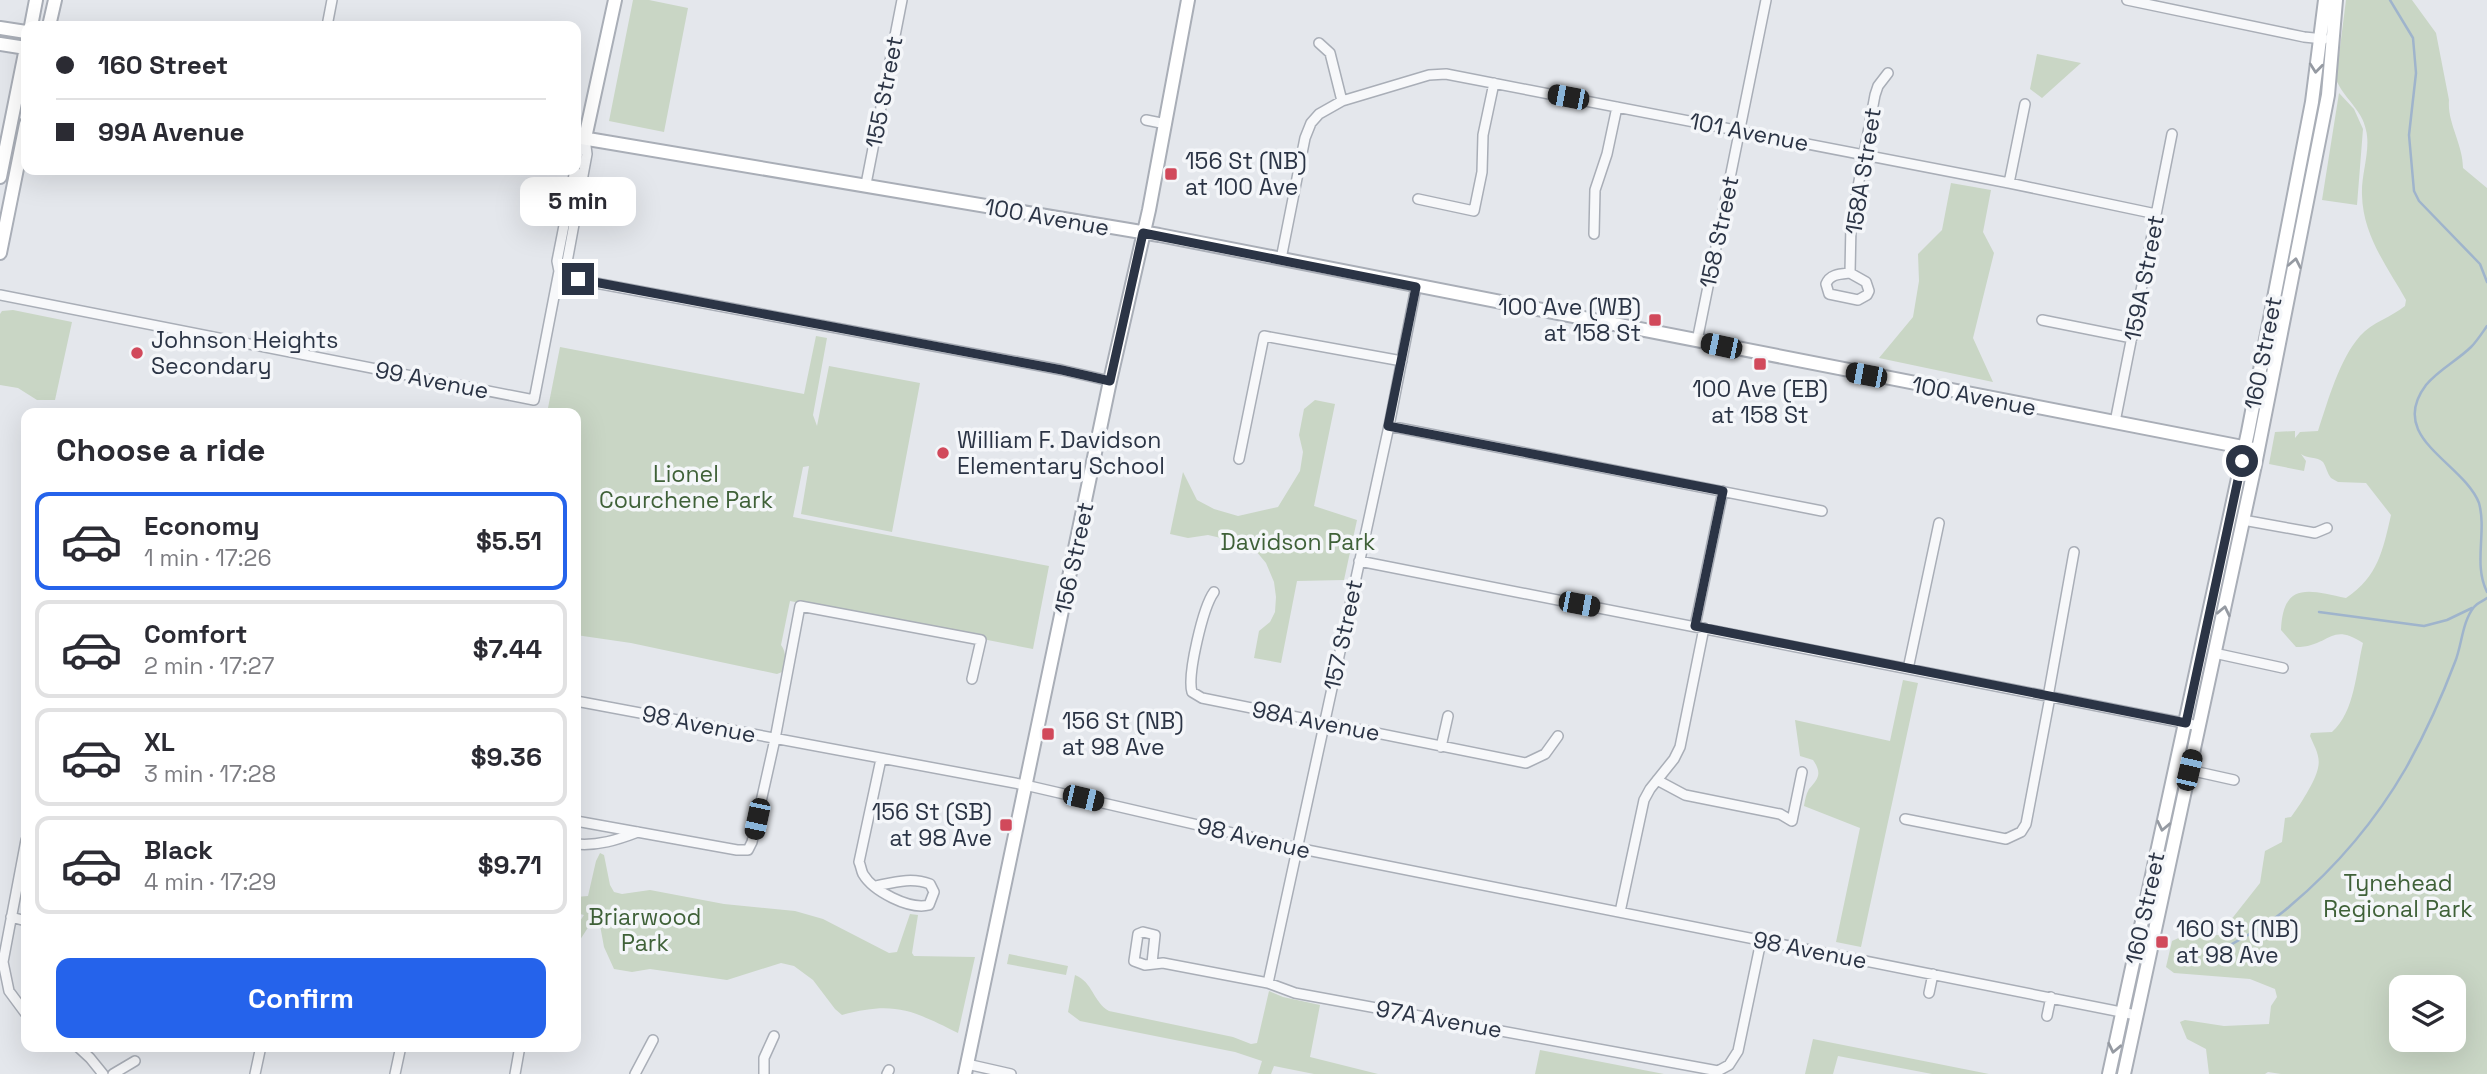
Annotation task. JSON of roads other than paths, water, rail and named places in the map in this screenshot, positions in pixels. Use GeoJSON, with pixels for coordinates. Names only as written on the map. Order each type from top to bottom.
{"type":"FeatureCollection","features":[{"type":"Feature","properties":{"kind":"main road"},"geometry":{"type":"LineString","coordinates":[[32,21],[36,0]]}},
{"type":"Feature","properties":{"kind":"main road"},"geometry":{"type":"LineString","coordinates":[[50,21],[55,0]]}},
{"type":"Feature","properties":{"kind":"main road"},"geometry":{"type":"LineString","coordinates":[[582,140],[615,0]]}},
{"type":"Feature","properties":{"kind":"main road","name":"156 Street"},"geometry":{"type":"LineString","coordinates":[[966,1069],[1166,124],[1188,0]]}},
{"type":"Feature","properties":{"kind":"main road","name":"160 Street"},"geometry":{"type":"LineString","coordinates":[[2124,1074],[2189,770],[2192,724],[2214,653],[2243,520],[2251,449],[2312,102],[2325,0]]}},
{"type":"Feature","properties":{"kind":"main road","name":"160 Street"},"geometry":{"type":"LineString","coordinates":[[2109,1074],[2192,724],[2326,107],[2336,0]]}},
{"type":"Feature","properties":{"kind":"main road"},"geometry":{"type":"LineString","coordinates":[[0,27],[21,31]]}},
{"type":"Feature","properties":{"kind":"main road"},"geometry":{"type":"LineString","coordinates":[[0,44],[21,47]]}},
{"type":"Feature","properties":{"kind":"main road"},"geometry":{"type":"LineString","coordinates":[[0,177],[21,73]]}},
{"type":"Feature","properties":{"kind":"main road","name":"100 Avenue"},"geometry":{"type":"LineString","coordinates":[[582,140],[866,184],[1143,233],[2251,449]]}},
{"type":"Feature","properties":{"kind":"main road"},"geometry":{"type":"LineString","coordinates":[[0,253],[21,149]]}},
{"type":"Feature","properties":{"kind":"street"},"geometry":{"type":"LineString","coordinates":[[328,21],[332,0]]}},
{"type":"Feature","properties":{"kind":"street","name":"155 Street"},"geometry":{"type":"LineString","coordinates":[[866,184],[902,0]]}},
{"type":"Feature","properties":{"kind":"street","name":"158 Street"},"geometry":{"type":"LineString","coordinates":[[1697,341],[1766,0]]}},
{"type":"Feature","properties":{"kind":"street"},"geometry":{"type":"LineString","coordinates":[[2127,0],[2169,4],[2333,39]]}},
{"type":"Feature","properties":{"kind":"street"},"geometry":{"type":"LineString","coordinates":[[1280,259],[1311,124],[1320,114],[1342,100],[1329,53],[1319,43]]}},
{"type":"Feature","properties":{"kind":"street","name":"158A Street"},"geometry":{"type":"LineString","coordinates":[[1850,273],[1851,224],[1875,95],[1888,73]]}},
{"type":"Feature","properties":{"kind":"street","name":"101 Avenue"},"geometry":{"type":"LineString","coordinates":[[1342,100],[1438,74],[1740,130],[2156,214]]}},
{"type":"Feature","properties":{"kind":"street"},"geometry":{"type":"LineString","coordinates":[[1418,199],[1474,211],[1482,172],[1483,135],[1494,83]]}},
{"type":"Feature","properties":{"kind":"street"},"geometry":{"type":"LineString","coordinates":[[2009,183],[2025,104]]}},
{"type":"Feature","properties":{"kind":"street"},"geometry":{"type":"LineString","coordinates":[[1594,234],[1595,190],[1607,154],[1617,107]]}},
{"type":"Feature","properties":{"kind":"street"},"geometry":{"type":"LineString","coordinates":[[1146,120],[1166,124]]}},
{"type":"Feature","properties":{"kind":"street","name":"159A Street"},"geometry":{"type":"LineString","coordinates":[[2115,422],[2172,134]]}},
{"type":"Feature","properties":{"kind":"street"},"geometry":{"type":"LineString","coordinates":[[559,273],[567,262],[587,155],[582,140]]}},
{"type":"Feature","properties":{"kind":"street"},"geometry":{"type":"LineString","coordinates":[[559,273],[557,261],[574,175]]}},
{"type":"Feature","properties":{"kind":"street"},"geometry":{"type":"LineString","coordinates":[[559,273],[1110,381]]}},
{"type":"Feature","properties":{"kind":"street","name":"99 Avenue"},"geometry":{"type":"LineString","coordinates":[[0,295],[534,400],[559,273]]}},
{"type":"Feature","properties":{"kind":"street"},"geometry":{"type":"LineString","coordinates":[[1850,273],[1866,282],[1869,290],[1867,295],[1858,300],[1829,294],[1826,284],[1828,279],[1834,275],[1850,273]]}},
{"type":"Feature","properties":{"kind":"street","name":"157 Street"},"geometry":{"type":"LineString","coordinates":[[1268,983],[1416,287]]}},
{"type":"Feature","properties":{"kind":"street"},"geometry":{"type":"LineString","coordinates":[[2042,320],[2132,338]]}},
{"type":"Feature","properties":{"kind":"street"},"geometry":{"type":"LineString","coordinates":[[1239,459],[1264,336],[1402,361]]}},
{"type":"Feature","properties":{"kind":"street"},"geometry":{"type":"LineString","coordinates":[[1388,426],[1822,511]]}},
{"type":"Feature","properties":{"kind":"street"},"geometry":{"type":"LineString","coordinates":[[1620,912],[1641,810],[1647,794],[1674,759],[1682,741],[1723,491]]}},
{"type":"Feature","properties":{"kind":"street"},"geometry":{"type":"LineString","coordinates":[[2243,520],[2315,533],[2327,528]]}},
{"type":"Feature","properties":{"kind":"street"},"geometry":{"type":"LineString","coordinates":[[1908,669],[1939,523]]}},
{"type":"Feature","properties":{"kind":"street"},"geometry":{"type":"LineString","coordinates":[[1905,819],[2006,839],[2021,832],[2025,824],[2074,552]]}},
{"type":"Feature","properties":{"kind":"street"},"geometry":{"type":"LineString","coordinates":[[1359,561],[1439,581],[1699,627],[2192,724]]}},
{"type":"Feature","properties":{"kind":"street","name":"98A Avenue"},"geometry":{"type":"LineString","coordinates":[[1213,592],[1207,602],[1191,672],[1192,692],[1206,699],[1526,763],[1545,754],[1558,736]]}},
{"type":"Feature","properties":{"kind":"street"},"geometry":{"type":"LineString","coordinates":[[581,822],[748,850],[775,739],[800,606],[981,640],[972,679]]}},
{"type":"Feature","properties":{"kind":"street"},"geometry":{"type":"LineString","coordinates":[[2214,653],[2283,668]]}},
{"type":"Feature","properties":{"kind":"street","name":"98 Avenue"},"geometry":{"type":"LineString","coordinates":[[581,702],[1025,785],[1297,848],[2136,1015]]}},
{"type":"Feature","properties":{"kind":"street"},"geometry":{"type":"LineString","coordinates":[[1441,747],[1448,716]]}},
{"type":"Feature","properties":{"kind":"street"},"geometry":{"type":"LineString","coordinates":[[876,886],[916,880],[930,884],[934,892],[929,905],[915,906],[885,894],[876,886],[863,874],[859,862],[881,759]]}},
{"type":"Feature","properties":{"kind":"street"},"geometry":{"type":"LineString","coordinates":[[2189,770],[2234,780]]}},
{"type":"Feature","properties":{"kind":"street"},"geometry":{"type":"LineString","coordinates":[[1657,780],[1685,795],[1780,814],[1792,821],[1802,772]]}},
{"type":"Feature","properties":{"kind":"street"},"geometry":{"type":"LineString","coordinates":[[581,844],[614,841],[640,831]]}},
{"type":"Feature","properties":{"kind":"street"},"geometry":{"type":"LineString","coordinates":[[21,866],[3,956],[9,991],[21,1007]]}},
{"type":"Feature","properties":{"kind":"street"},"geometry":{"type":"LineString","coordinates":[[11,918],[21,920]]}},
{"type":"Feature","properties":{"kind":"street","name":"97A Avenue"},"geometry":{"type":"LineString","coordinates":[[1152,963],[1163,962],[1268,983],[1295,993],[1700,1070],[1718,1071],[1733,1062],[1738,1051],[1761,941]]}},
{"type":"Feature","properties":{"kind":"street"},"geometry":{"type":"LineString","coordinates":[[1929,993],[1933,974]]}},
{"type":"Feature","properties":{"kind":"street"},"geometry":{"type":"LineString","coordinates":[[2047,1016],[2052,997]]}},
{"type":"Feature","properties":{"kind":"street"},"geometry":{"type":"LineString","coordinates":[[764,1074],[764,1058],[774,1037]]}},
{"type":"Feature","properties":{"kind":"street"},"geometry":{"type":"LineString","coordinates":[[635,1074],[653,1040]]}},
{"type":"Feature","properties":{"kind":"street"},"geometry":{"type":"LineString","coordinates":[[84,1052],[103,1074]]}},
{"type":"Feature","properties":{"kind":"street"},"geometry":{"type":"LineString","coordinates":[[255,1074],[260,1052]]}},
{"type":"Feature","properties":{"kind":"street"},"geometry":{"type":"LineString","coordinates":[[395,1074],[400,1052]]}},
{"type":"Feature","properties":{"kind":"street"},"geometry":{"type":"LineString","coordinates":[[514,1074],[519,1052]]}},
{"type":"Feature","properties":{"kind":"street"},"geometry":{"type":"LineString","coordinates":[[113,1074],[135,1061]]}},
{"type":"Feature","properties":{"kind":"street"},"geometry":{"type":"LineString","coordinates":[[966,1069],[1011,1074]]}},
{"type":"Feature","properties":{"kind":"waterway"},"geometry":{"type":"LineString","coordinates":[[2390,0],[2413,38],[2416,73],[2409,135],[2414,191],[2419,201],[2480,264],[2487,282]]}},
{"type":"Feature","properties":{"kind":"waterway"},"geometry":{"type":"LineString","coordinates":[[2487,326],[2471,347],[2426,385],[2416,404],[2415,420],[2421,435],[2470,488],[2479,503],[2482,525],[2480,559],[2487,592]]}},
{"type":"Feature","properties":{"kind":"waterway"},"geometry":{"type":"LineString","coordinates":[[2223,949],[2266,924],[2290,906],[2323,876],[2368,824],[2406,768],[2426,729],[2455,662],[2470,613],[2487,598]]}},
{"type":"Feature","properties":{"kind":"waterway"},"geometry":{"type":"LineString","coordinates":[[2319,612],[2424,626],[2447,620],[2472,608]]}},
{"type":"Feature","properties":{"kind":"place","name":"156 St (NB) at 100 Ave"},"geometry":{"type":"Point","coordinates":[1171,174]}},
{"type":"Feature","properties":{"kind":"place","name":"100 Ave (WB) at 158 St"},"geometry":{"type":"Point","coordinates":[1655,320]}},
{"type":"Feature","properties":{"kind":"place","name":"Johnson Heights Secondary"},"geometry":{"type":"Point","coordinates":[137,353]}},
{"type":"Feature","properties":{"kind":"place","name":"100 Ave (EB) at 158 St"},"geometry":{"type":"Point","coordinates":[1760,364]}},
{"type":"Feature","properties":{"kind":"place","name":"William F. Davidson Elementary School"},"geometry":{"type":"Point","coordinates":[943,453]}},
{"type":"Feature","properties":{"kind":"place","name":"156 St (NB) at 98 Ave"},"geometry":{"type":"Point","coordinates":[1048,734]}},
{"type":"Feature","properties":{"kind":"place","name":"156 St (SB) at 98 Ave"},"geometry":{"type":"Point","coordinates":[1006,825]}},
{"type":"Feature","properties":{"kind":"place","name":"160 St (NB) at 98 Ave"},"geometry":{"type":"Point","coordinates":[2162,942]}},
{"type":"Feature","properties":{"kind":"park label","name":"Lionel Courchene Park"},"geometry":{"type":"Point","coordinates":[686,487]}},
{"type":"Feature","properties":{"kind":"park label","name":"Davidson Park"},"geometry":{"type":"Point","coordinates":[1298,542]}},
{"type":"Feature","properties":{"kind":"park label","name":"Tynehead Regional Park"},"geometry":{"type":"Point","coordinates":[2398,896]}},
{"type":"Feature","properties":{"kind":"park label","name":"Briarwood Park"},"geometry":{"type":"Point","coordinates":[645,930]}}]}
